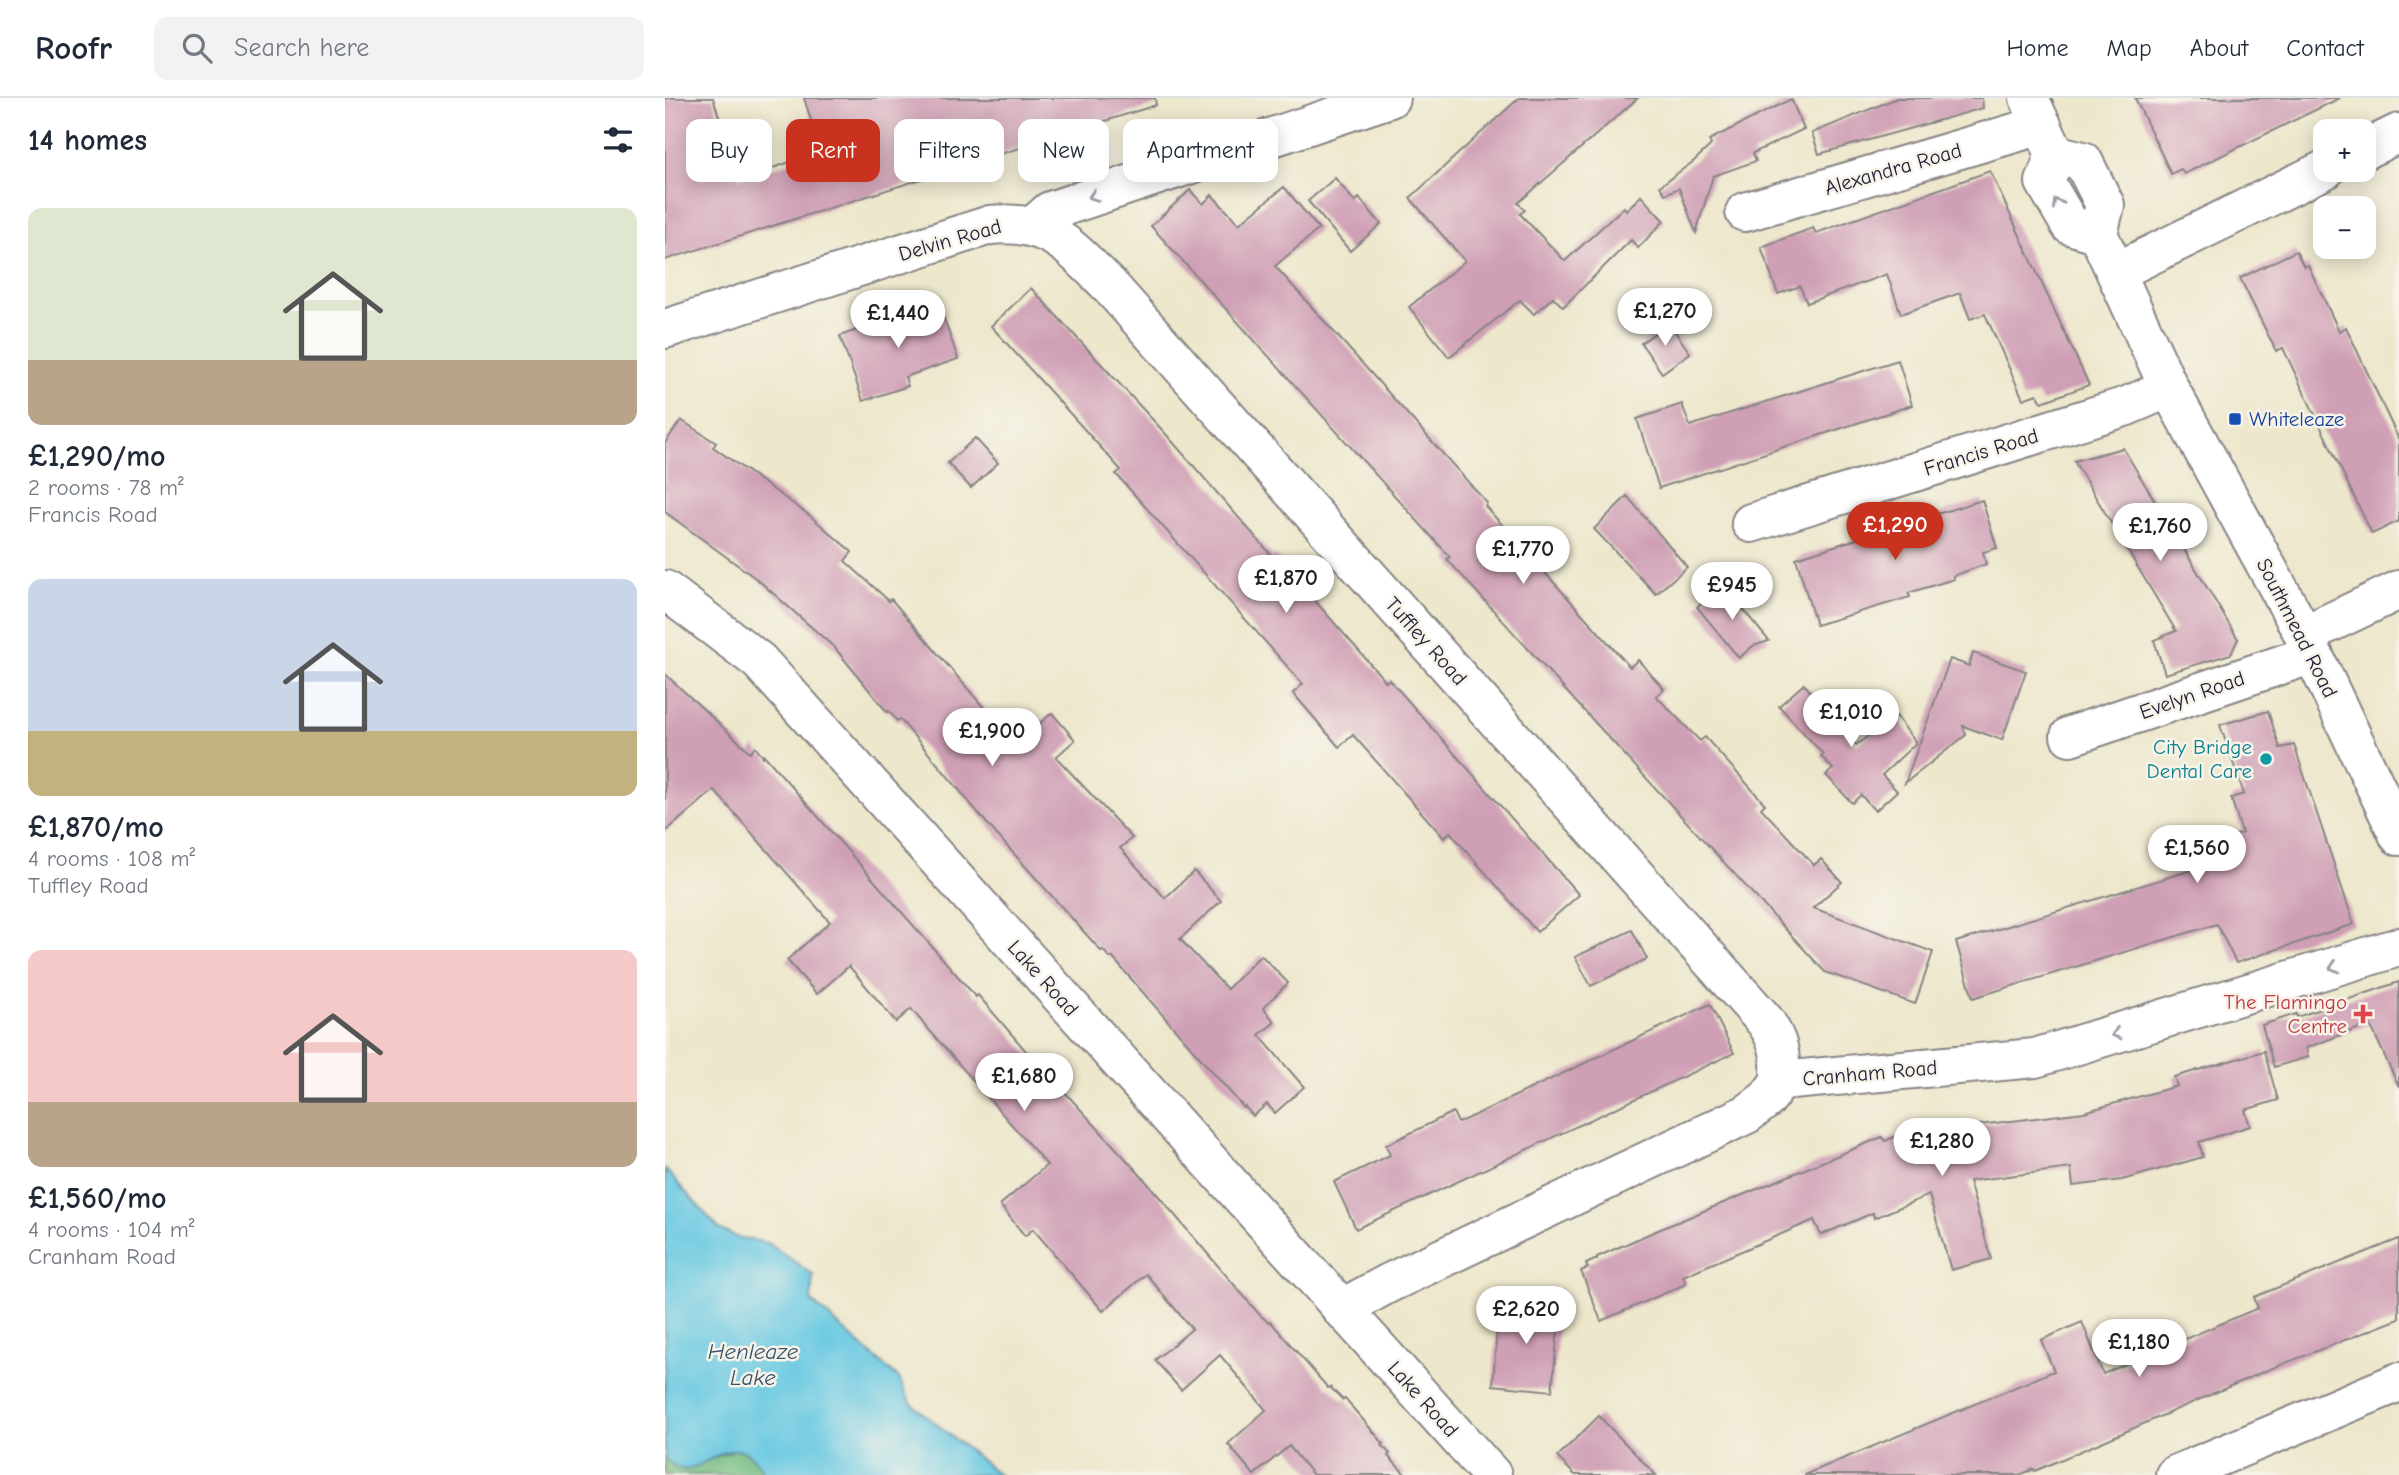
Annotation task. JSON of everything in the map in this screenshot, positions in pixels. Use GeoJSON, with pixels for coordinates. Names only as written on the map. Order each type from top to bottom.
{"type":"FeatureCollection","features":[{"type":"Feature","properties":{"kind":"street","name":"Delvin Road"},"geometry":{"type":"LineString","coordinates":[[665,329],[990,225],[1010,223],[1033,226],[1050,211],[1390,98]]}},
{"type":"Feature","properties":{"kind":"street","name":"Alexandra Road"},"geometry":{"type":"LineString","coordinates":[[1745,212],[2042,126]]}},
{"type":"Feature","properties":{"kind":"street","name":"Southmead Road"},"geometry":{"type":"LineString","coordinates":[[2042,126],[2086,164],[2105,205],[2098,234],[2169,388],[2309,645],[2399,836]]}},
{"type":"Feature","properties":{"kind":"street"},"geometry":{"type":"LineString","coordinates":[[2376,144],[2399,133]]}},
{"type":"Feature","properties":{"kind":"street"},"geometry":{"type":"LineString","coordinates":[[2116,272],[2313,175]]}},
{"type":"Feature","properties":{"kind":"street","name":"Tuffley Road"},"geometry":{"type":"LineString","coordinates":[[1033,226],[1060,238],[1107,283],[1765,1021],[1777,1039],[1780,1081]]}},
{"type":"Feature","properties":{"kind":"street","name":"Francis Road"},"geometry":{"type":"LineString","coordinates":[[1751,523],[2127,406],[2169,388]]}},
{"type":"Feature","properties":{"kind":"street","name":"Lake Road"},"geometry":{"type":"LineString","coordinates":[[665,590],[759,661],[1492,1475]]}},
{"type":"Feature","properties":{"kind":"street","name":"Evelyn Road"},"geometry":{"type":"LineString","coordinates":[[2070,736],[2309,645],[2399,590]]}},
{"type":"Feature","properties":{"kind":"street","name":"Cranham Road"},"geometry":{"type":"LineString","coordinates":[[1341,1309],[1389,1283],[1747,1114],[1767,1099],[1780,1081],[2035,1058],[2399,947]]}},
{"type":"Feature","properties":{"kind":"street"},"geometry":{"type":"LineString","coordinates":[[2175,1475],[2399,1382]]}},
{"type":"Feature","properties":{"kind":"green space"},"geometry":{"type":"Polygon","coordinates":[[[736,1449],[754,1458],[765,1475],[665,1475],[665,1459],[692,1465],[736,1449]]]}},
{"type":"Feature","properties":{"kind":"water","name":"Henleaze Lake"},"geometry":{"type":"Polygon","coordinates":[[[665,1169],[719,1229],[736,1237],[768,1243],[813,1275],[811,1301],[898,1378],[911,1403],[999,1475],[765,1475],[756,1461],[739,1450],[720,1454],[686,1470],[665,1459],[665,1169]]]}},
{"type":"Feature","properties":{"kind":"building"},"geometry":{"type":"Polygon","coordinates":[[[665,98],[713,98],[720,119],[686,119],[686,182],[772,182],[772,168],[786,164],[786,182],[880,182],[880,119],[811,119],[804,98],[1155,98],[1156,105],[1109,120],[1018,119],[1018,149],[1004,153],[1004,119],[894,119],[894,182],[912,182],[665,260],[665,98]]]}},
{"type":"Feature","properties":{"kind":"building"},"geometry":{"type":"Polygon","coordinates":[[[1519,98],[1638,98],[1518,203],[1525,210],[1520,214],[1565,261],[1624,207],[1626,210],[1641,196],[1664,221],[1638,248],[1631,240],[1563,307],[1553,297],[1534,314],[1520,300],[1449,357],[1409,307],[1465,261],[1410,198],[1519,98]]]}},
{"type":"Feature","properties":{"kind":"building"},"geometry":{"type":"Polygon","coordinates":[[[1897,98],[1982,98],[1983,108],[1819,154],[1812,133],[1897,98]]]}},
{"type":"Feature","properties":{"kind":"building"},"geometry":{"type":"Polygon","coordinates":[[[2135,98],[2340,98],[2184,174],[2181,169],[2171,174],[2135,98]]]}},
{"type":"Feature","properties":{"kind":"building"},"geometry":{"type":"Polygon","coordinates":[[[1791,99],[1804,129],[1753,153],[1756,161],[1713,176],[1696,233],[1679,188],[1665,194],[1660,186],[1694,161],[1711,145],[1709,140],[1791,99]]]}},
{"type":"Feature","properties":{"kind":"building"},"geometry":{"type":"Polygon","coordinates":[[[1990,171],[2089,385],[2042,402],[2037,394],[2023,399],[1985,314],[1970,319],[1960,293],[1901,314],[1887,274],[1807,303],[1800,286],[1778,294],[1761,247],[1813,228],[1816,233],[1990,171]]]}},
{"type":"Feature","properties":{"kind":"building"},"geometry":{"type":"Polygon","coordinates":[[[1335,178],[1355,202],[1359,198],[1381,224],[1350,251],[1308,201],[1335,178]]]}},
{"type":"Feature","properties":{"kind":"building"},"geometry":{"type":"Polygon","coordinates":[[[1284,187],[1319,229],[1275,266],[1630,667],[1638,660],[1664,689],[1656,696],[1700,741],[1705,737],[1765,804],[1761,808],[1814,865],[1821,859],[1842,882],[1813,908],[1933,952],[1915,1004],[1825,972],[1577,703],[1447,559],[1450,557],[1151,226],[1190,190],[1203,204],[1212,195],[1239,224],[1284,187]]]}},
{"type":"Feature","properties":{"kind":"building"},"geometry":{"type":"Polygon","coordinates":[[[2296,251],[2304,267],[2308,265],[2339,331],[2346,327],[2399,440],[2399,521],[2372,534],[2283,348],[2276,351],[2240,278],[2296,251]]]}},
{"type":"Feature","properties":{"kind":"building"},"geometry":{"type":"Polygon","coordinates":[[[1031,288],[1164,432],[1273,557],[1275,555],[1386,682],[1389,679],[1579,895],[1537,932],[1450,832],[1444,838],[1353,735],[1339,747],[1293,693],[1303,684],[1116,474],[1121,470],[991,326],[1031,288]]]}},
{"type":"Feature","properties":{"kind":"building"},"geometry":{"type":"Polygon","coordinates":[[[933,302],[934,305],[939,304],[958,359],[905,377],[908,386],[863,401],[840,336],[933,302]]]}},
{"type":"Feature","properties":{"kind":"building"},"geometry":{"type":"Polygon","coordinates":[[[1669,323],[1690,353],[1662,373],[1641,343],[1669,323]]]}},
{"type":"Feature","properties":{"kind":"building"},"geometry":{"type":"Polygon","coordinates":[[[1898,360],[1912,405],[1659,488],[1637,419],[1682,404],[1690,426],[1898,360]]]}},
{"type":"Feature","properties":{"kind":"building"},"geometry":{"type":"Polygon","coordinates":[[[681,420],[716,443],[713,447],[809,515],[852,552],[845,561],[889,601],[891,599],[1015,744],[1052,713],[1075,740],[1056,757],[1132,838],[1120,848],[1165,898],[1194,871],[1221,901],[1180,939],[1227,989],[1261,955],[1288,983],[1263,1008],[1275,1022],[1259,1035],[1304,1087],[1275,1113],[1267,1104],[1253,1116],[1244,1108],[1112,957],[1101,951],[990,827],[900,719],[897,721],[887,712],[835,648],[758,580],[665,512],[665,443],[681,420]]]}},
{"type":"Feature","properties":{"kind":"building"},"geometry":{"type":"Polygon","coordinates":[[[975,438],[998,463],[971,488],[948,463],[975,438]]]}},
{"type":"Feature","properties":{"kind":"building"},"geometry":{"type":"Polygon","coordinates":[[[2123,448],[2238,639],[2231,654],[2165,674],[2154,640],[2176,631],[2074,461],[2123,448]]]}},
{"type":"Feature","properties":{"kind":"building"},"geometry":{"type":"Polygon","coordinates":[[[1627,496],[1687,567],[1656,594],[1594,529],[1627,496]]]}},
{"type":"Feature","properties":{"kind":"building"},"geometry":{"type":"Polygon","coordinates":[[[1982,500],[1997,548],[1983,552],[1986,564],[1953,576],[1954,579],[1908,593],[1910,597],[1816,625],[1796,558],[1982,500]]]}},
{"type":"Feature","properties":{"kind":"building"},"geometry":{"type":"Polygon","coordinates":[[[1723,585],[1769,641],[1753,646],[1739,658],[1697,607],[1723,585]]]}},
{"type":"Feature","properties":{"kind":"building"},"geometry":{"type":"Polygon","coordinates":[[[1973,653],[2026,671],[2002,740],[1963,726],[1966,735],[1905,783],[1950,659],[1969,666],[1973,653]]]}},
{"type":"Feature","properties":{"kind":"building"},"geometry":{"type":"Polygon","coordinates":[[[665,674],[750,752],[755,747],[763,757],[764,755],[976,997],[978,995],[1049,1078],[1051,1077],[1144,1179],[1259,1314],[1270,1321],[1328,1388],[1345,1399],[1384,1444],[1382,1445],[1390,1454],[1388,1456],[1406,1475],[1313,1475],[1289,1446],[1254,1475],[1228,1444],[1266,1410],[1220,1355],[1181,1390],[1155,1360],[1192,1329],[1146,1274],[1103,1311],[1033,1229],[1025,1236],[1000,1205],[1047,1165],[911,1009],[896,1022],[849,966],[817,994],[787,960],[830,922],[714,790],[665,832],[665,674]]]}},
{"type":"Feature","properties":{"kind":"building"},"geometry":{"type":"Polygon","coordinates":[[[1804,684],[1856,745],[1896,716],[1916,743],[1882,775],[1897,791],[1875,811],[1861,795],[1852,803],[1826,775],[1833,769],[1821,756],[1823,754],[1779,706],[1804,684]]]}},
{"type":"Feature","properties":{"kind":"building"},"geometry":{"type":"Polygon","coordinates":[[[2268,711],[2280,748],[2294,745],[2354,924],[2236,963],[2217,924],[1973,998],[1956,942],[2225,860],[2219,841],[2242,833],[2231,798],[2244,794],[2220,725],[2268,711]]]}},
{"type":"Feature","properties":{"kind":"building"},"geometry":{"type":"Polygon","coordinates":[[[1632,930],[1647,959],[1591,986],[1575,957],[1632,930]]]}},
{"type":"Feature","properties":{"kind":"building"},"geometry":{"type":"Polygon","coordinates":[[[2399,982],[2399,1087],[2370,1024],[2306,1048],[2308,1057],[2274,1067],[2262,1025],[2296,1014],[2297,1017],[2399,982]]]}},
{"type":"Feature","properties":{"kind":"building"},"geometry":{"type":"Polygon","coordinates":[[[1710,1004],[1734,1053],[1356,1229],[1334,1182],[1390,1155],[1386,1145],[1453,1112],[1458,1123],[1710,1004]]]}},
{"type":"Feature","properties":{"kind":"building"},"geometry":{"type":"Polygon","coordinates":[[[2264,1051],[2278,1100],[2245,1110],[2250,1126],[2199,1142],[2203,1157],[2122,1180],[2073,1186],[2071,1168],[1969,1181],[1991,1259],[1951,1270],[1929,1195],[1874,1218],[1873,1213],[1821,1235],[1814,1220],[1683,1276],[1686,1284],[1601,1321],[1581,1271],[1588,1268],[1586,1264],[1597,1257],[1882,1137],[1885,1141],[1899,1135],[2084,1112],[2177,1086],[2174,1077],[2264,1051]]]}},
{"type":"Feature","properties":{"kind":"building"},"geometry":{"type":"Polygon","coordinates":[[[2399,1239],[2399,1319],[2265,1371],[2035,1471],[2034,1469],[2019,1475],[1804,1475],[2054,1371],[2041,1340],[2082,1322],[2103,1374],[2258,1308],[2254,1297],[2399,1239]]]}},
{"type":"Feature","properties":{"kind":"building"},"geometry":{"type":"Polygon","coordinates":[[[1502,1302],[1560,1307],[1552,1391],[1493,1385],[1498,1313],[1501,1314],[1502,1302]]]}},
{"type":"Feature","properties":{"kind":"building"},"geometry":{"type":"Polygon","coordinates":[[[1599,1416],[1656,1475],[1575,1475],[1557,1457],[1599,1416]]]}},
{"type":"Feature","properties":{"kind":"place","name":"Whiteleaze"},"geometry":{"type":"Point","coordinates":[2235,419]}},
{"type":"Feature","properties":{"kind":"place","name":"City Bridge Dental Care"},"geometry":{"type":"Point","coordinates":[2266,759]}},
{"type":"Feature","properties":{"kind":"place","name":"The Flamingo Centre"},"geometry":{"type":"Point","coordinates":[2363,1014]}}]}
